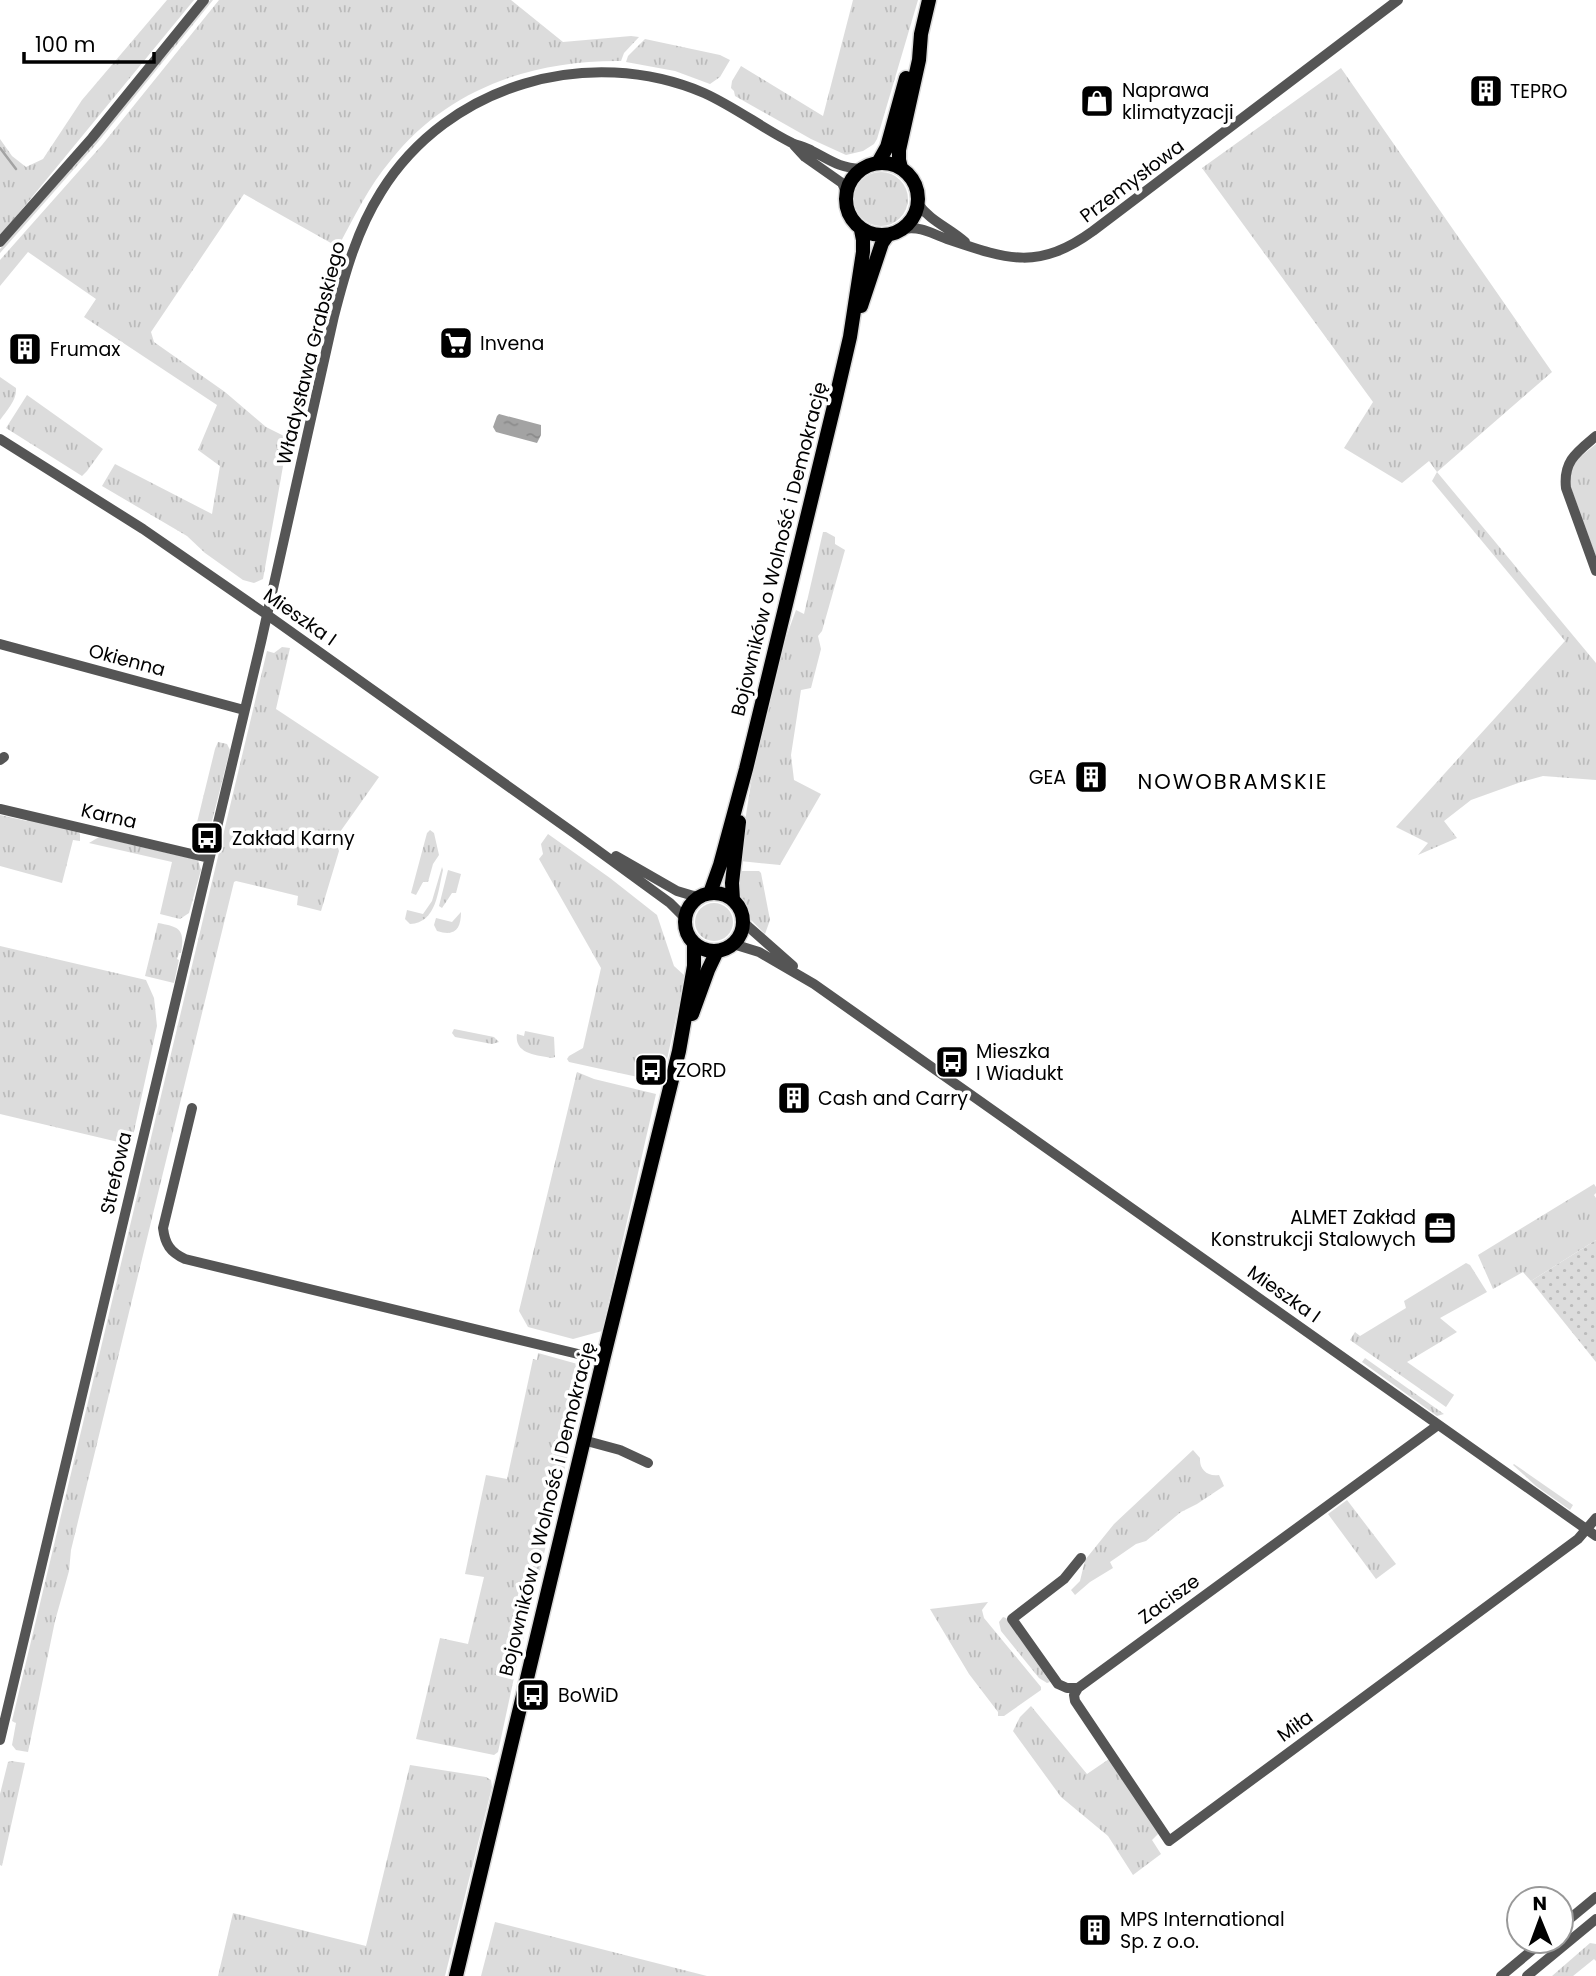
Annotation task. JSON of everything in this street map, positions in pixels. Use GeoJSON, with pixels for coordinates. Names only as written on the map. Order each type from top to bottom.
{"type":"FeatureCollection","features":[{"type":"Feature","properties":{"kind":"main road"},"geometry":{"type":"LineString","coordinates":[[901,168],[900,150],[929,0]]}},
{"type":"Feature","properties":{"kind":"main road"},"geometry":{"type":"LineString","coordinates":[[878,163],[887,147],[912,55],[921,34]]}},
{"type":"Feature","properties":{"kind":"main road"},"geometry":{"type":"LineString","coordinates":[[878,163],[901,168],[908,173],[916,187],[918,204],[910,222],[903,229],[887,236],[861,230],[853,222],[845,202],[851,179],[861,169],[878,163]]}},
{"type":"Feature","properties":{"kind":"main road","name":"Bojowników o Wolność i Demokrację"},"geometry":{"type":"LineString","coordinates":[[704,895],[720,865],[746,769],[850,337],[863,252],[861,230]]}},
{"type":"Feature","properties":{"kind":"main road","name":"Bojowników o Wolność i Demokrację"},"geometry":{"type":"LineString","coordinates":[[850,337],[882,243],[887,236]]}},
{"type":"Feature","properties":{"kind":"main road","name":"Bojowników o Wolność i Demokrację"},"geometry":{"type":"LineString","coordinates":[[733,900],[733,867],[746,769]]}},
{"type":"Feature","properties":{"kind":"main road"},"geometry":{"type":"LineString","coordinates":[[704,895],[726,895],[733,900],[739,906],[743,922],[742,930],[733,944],[717,951],[709,951],[694,944],[685,927],[684,917],[689,906],[704,895]]}},
{"type":"Feature","properties":{"kind":"main road","name":"Bojowników o Wolność i Demokrację"},"geometry":{"type":"LineString","coordinates":[[456,1976],[583,1440],[679,1051],[694,966],[694,944]]}},
{"type":"Feature","properties":{"kind":"main road","name":"Bojowników o Wolność i Demokrację"},"geometry":{"type":"LineString","coordinates":[[679,1051],[717,951]]}},
{"type":"Feature","properties":{"kind":"street"},"geometry":{"type":"LineString","coordinates":[[0,242],[92,138],[204,0]]}},
{"type":"Feature","properties":{"kind":"street","name":"Przemysłowa"},"geometry":{"type":"LineString","coordinates":[[903,229],[917,227],[990,253],[1018,258],[1045,256],[1063,250],[1093,232],[1386,4],[1398,0]]}},
{"type":"Feature","properties":{"kind":"street","name":"Władysława Grabskiego"},"geometry":{"type":"LineString","coordinates":[[266,614],[348,265],[367,218],[382,192],[403,162],[440,127],[463,111],[507,90],[559,75],[622,72],[670,81],[716,99],[792,143],[810,149],[845,168],[861,169]]}},
{"type":"Feature","properties":{"kind":"street","name":"Władysława Grabskiego"},"geometry":{"type":"LineString","coordinates":[[792,143],[805,157],[842,183],[846,192]]}},
{"type":"Feature","properties":{"kind":"street","name":"Przemysłowa"},"geometry":{"type":"LineString","coordinates":[[918,204],[923,211],[968,244]]}},
{"type":"Feature","properties":{"kind":"street"},"geometry":{"type":"LineString","coordinates":[[1596,436],[1577,451],[1565,478],[1566,488],[1596,571]]}},
{"type":"Feature","properties":{"kind":"street","name":"Mieszka I"},"geometry":{"type":"LineString","coordinates":[[0,439],[143,529],[266,614],[573,832],[670,903],[684,917]]}},
{"type":"Feature","properties":{"kind":"street","name":"Strefowa"},"geometry":{"type":"LineString","coordinates":[[0,1740],[266,614]]}},
{"type":"Feature","properties":{"kind":"street","name":"Okienna"},"geometry":{"type":"LineString","coordinates":[[0,644],[244,710]]}},
{"type":"Feature","properties":{"kind":"street","name":"Karna"},"geometry":{"type":"LineString","coordinates":[[1,809],[209,858]]}},
{"type":"Feature","properties":{"kind":"street","name":"Mieszka I"},"geometry":{"type":"LineString","coordinates":[[573,832],[677,891],[704,895]]}},
{"type":"Feature","properties":{"kind":"street","name":"Mieszka I"},"geometry":{"type":"LineString","coordinates":[[743,922],[814,984]]}},
{"type":"Feature","properties":{"kind":"street","name":"Mieszka I"},"geometry":{"type":"LineString","coordinates":[[733,944],[759,952],[814,984],[1591,1533]]}},
{"type":"Feature","properties":{"kind":"street"},"geometry":{"type":"LineString","coordinates":[[192,1108],[163,1228],[167,1246],[174,1253],[185,1259],[603,1360]]}},
{"type":"Feature","properties":{"kind":"street","name":"Zacisze"},"geometry":{"type":"LineString","coordinates":[[1078,1688],[1438,1425]]}},
{"type":"Feature","properties":{"kind":"street"},"geometry":{"type":"LineString","coordinates":[[583,1440],[620,1450],[648,1463]]}},
{"type":"Feature","properties":{"kind":"street"},"geometry":{"type":"LineString","coordinates":[[1591,1533],[1596,1518]]}},
{"type":"Feature","properties":{"kind":"street","name":"Miła"},"geometry":{"type":"LineString","coordinates":[[1078,1688],[1074,1695],[1075,1701],[1169,1841],[1578,1539],[1591,1533]]}},
{"type":"Feature","properties":{"kind":"street"},"geometry":{"type":"LineString","coordinates":[[1078,1688],[1058,1684],[1012,1619],[1063,1579],[1081,1558]]}},
{"type":"Feature","properties":{"kind":"street"},"geometry":{"type":"LineString","coordinates":[[1575,1914],[1596,1897]]}},
{"type":"Feature","properties":{"kind":"street"},"geometry":{"type":"LineString","coordinates":[[1527,1976],[1595,1922]]}},
{"type":"Feature","properties":{"kind":"street"},"geometry":{"type":"LineString","coordinates":[[1502,1976],[1527,1955]]}},
{"type":"Feature","properties":{"kind":"green space"},"geometry":{"type":"Polygon","coordinates":[[[167,0],[194,0],[0,236],[0,139],[12,156],[26,167],[43,159],[82,100],[167,0]]]}},
{"type":"Feature","properties":{"kind":"green space"},"geometry":{"type":"Polygon","coordinates":[[[210,0],[213,0],[98,142],[0,253],[0,249],[96,140],[210,0]]]}},
{"type":"Feature","properties":{"kind":"green space"},"geometry":{"type":"Polygon","coordinates":[[[219,0],[511,0],[563,42],[639,37],[624,53],[621,61],[555,66],[524,73],[465,97],[438,114],[413,135],[383,170],[338,247],[244,194],[151,332],[154,342],[225,392],[266,427],[288,438],[263,579],[254,583],[243,580],[205,553],[187,536],[102,486],[115,464],[212,514],[220,466],[198,450],[217,405],[84,317],[96,299],[28,252],[0,286],[0,260],[102,145],[219,0]]]}},
{"type":"Feature","properties":{"kind":"green space"},"geometry":{"type":"Polygon","coordinates":[[[853,0],[918,0],[877,139],[863,151],[846,155],[811,139],[735,96],[731,88],[741,66],[823,116],[853,0]]]}},
{"type":"Feature","properties":{"kind":"green space"},"geometry":{"type":"Polygon","coordinates":[[[645,39],[720,55],[730,60],[720,77],[710,84],[675,71],[626,62],[628,56],[645,39]]]}},
{"type":"Feature","properties":{"kind":"green space"},"geometry":{"type":"Polygon","coordinates":[[[1341,68],[1552,372],[1437,472],[1429,461],[1402,483],[1344,448],[1373,402],[1202,168],[1341,68]]]}},
{"type":"Feature","properties":{"kind":"green space"},"geometry":{"type":"Polygon","coordinates":[[[886,172],[896,176],[904,184],[908,199],[904,214],[896,222],[876,226],[866,222],[858,214],[854,194],[858,184],[866,176],[886,172]]]}},
{"type":"Feature","properties":{"kind":"green space"},"geometry":{"type":"Polygon","coordinates":[[[0,377],[16,388],[16,392],[0,420],[0,377]]]}},
{"type":"Feature","properties":{"kind":"green space"},"geometry":{"type":"Polygon","coordinates":[[[27,395],[103,449],[82,476],[6,428],[27,395]]]}},
{"type":"Feature","properties":{"kind":"green space"},"geometry":{"type":"Polygon","coordinates":[[[1596,444],[1596,557],[1570,485],[1570,477],[1580,457],[1596,444]]]}},
{"type":"Feature","properties":{"kind":"green space"},"geometry":{"type":"Polygon","coordinates":[[[1437,472],[1596,663],[1596,780],[1543,776],[1471,800],[1444,821],[1457,838],[1418,855],[1428,843],[1396,827],[1565,641],[1432,481],[1437,472]]]}},
{"type":"Feature","properties":{"kind":"green space"},"geometry":{"type":"Polygon","coordinates":[[[823,532],[835,537],[835,544],[845,550],[822,631],[818,636],[821,649],[811,688],[801,690],[791,755],[794,780],[821,794],[780,865],[740,861],[754,765],[768,702],[796,610],[804,614],[823,532]]]}},
{"type":"Feature","properties":{"kind":"green space"},"geometry":{"type":"Polygon","coordinates":[[[282,647],[290,648],[276,709],[379,777],[335,839],[339,851],[321,911],[297,905],[298,896],[234,882],[71,1550],[69,1571],[55,1621],[28,1752],[16,1750],[12,1745],[16,1723],[12,1721],[267,651],[274,653],[282,647]]]}},
{"type":"Feature","properties":{"kind":"green space"},"geometry":{"type":"Polygon","coordinates":[[[218,742],[227,744],[230,750],[206,845],[204,851],[197,852],[192,848],[192,843],[218,742]]]}},
{"type":"Feature","properties":{"kind":"green space"},"geometry":{"type":"Polygon","coordinates":[[[0,815],[76,830],[80,834],[80,841],[73,840],[62,883],[0,866],[0,815]]]}},
{"type":"Feature","properties":{"kind":"green space"},"geometry":{"type":"Polygon","coordinates":[[[430,830],[434,833],[439,855],[433,864],[428,882],[423,882],[416,895],[411,893],[430,830]]]}},
{"type":"Feature","properties":{"kind":"green space"},"geometry":{"type":"Polygon","coordinates":[[[548,834],[657,915],[674,966],[685,976],[663,1078],[656,1081],[569,1062],[567,1059],[583,1048],[601,968],[539,859],[543,854],[541,844],[548,834]]]}},
{"type":"Feature","properties":{"kind":"green space"},"geometry":{"type":"Polygon","coordinates":[[[99,837],[198,860],[201,870],[189,913],[180,919],[160,914],[172,862],[89,843],[99,837]]]}},
{"type":"Feature","properties":{"kind":"green space"},"geometry":{"type":"Polygon","coordinates":[[[442,867],[431,912],[419,922],[410,924],[405,919],[407,910],[423,914],[432,901],[442,867]]]}},
{"type":"Feature","properties":{"kind":"green space"},"geometry":{"type":"Polygon","coordinates":[[[448,870],[461,874],[456,893],[452,893],[442,908],[439,906],[448,870]]]}},
{"type":"Feature","properties":{"kind":"green space"},"geometry":{"type":"Polygon","coordinates":[[[738,871],[761,873],[770,920],[765,934],[749,918],[744,902],[738,894],[738,871]]]}},
{"type":"Feature","properties":{"kind":"green space"},"geometry":{"type":"Polygon","coordinates":[[[714,903],[727,909],[733,922],[727,935],[714,941],[701,935],[695,922],[701,909],[714,903]]]}},
{"type":"Feature","properties":{"kind":"green space"},"geometry":{"type":"Polygon","coordinates":[[[461,912],[456,930],[448,933],[437,931],[434,925],[436,918],[452,922],[461,912]]]}},
{"type":"Feature","properties":{"kind":"green space"},"geometry":{"type":"Polygon","coordinates":[[[158,923],[176,928],[181,934],[181,953],[177,959],[179,960],[174,983],[145,976],[158,923]]]}},
{"type":"Feature","properties":{"kind":"green space"},"geometry":{"type":"Polygon","coordinates":[[[0,946],[146,980],[154,998],[157,1026],[131,1145],[0,1114],[0,946]]]}},
{"type":"Feature","properties":{"kind":"green space"},"geometry":{"type":"Polygon","coordinates":[[[454,1029],[494,1037],[499,1042],[492,1044],[455,1037],[452,1033],[454,1029]]]}},
{"type":"Feature","properties":{"kind":"green space"},"geometry":{"type":"Polygon","coordinates":[[[525,1031],[554,1037],[555,1057],[540,1056],[523,1050],[517,1041],[517,1034],[524,1036],[525,1031]]]}},
{"type":"Feature","properties":{"kind":"green space"},"geometry":{"type":"Polygon","coordinates":[[[577,1072],[594,1079],[656,1094],[602,1331],[573,1339],[528,1327],[519,1311],[577,1072]]]}},
{"type":"Feature","properties":{"kind":"green space"},"geometry":{"type":"Polygon","coordinates":[[[1594,1184],[1596,1240],[1531,1281],[1523,1272],[1493,1289],[1478,1255],[1594,1184]]]}},
{"type":"Feature","properties":{"kind":"green space"},"geometry":{"type":"Polygon","coordinates":[[[1596,1240],[1596,1362],[1531,1281],[1596,1240]]]}},
{"type":"Feature","properties":{"kind":"green space"},"geometry":{"type":"Polygon","coordinates":[[[1466,1263],[1487,1292],[1440,1318],[1457,1332],[1407,1362],[1454,1395],[1446,1407],[1350,1340],[1355,1332],[1360,1336],[1406,1308],[1404,1301],[1466,1263]]]}},
{"type":"Feature","properties":{"kind":"green space"},"geometry":{"type":"Polygon","coordinates":[[[538,1353],[581,1365],[587,1375],[579,1418],[574,1419],[574,1430],[498,1752],[494,1755],[416,1739],[440,1638],[468,1644],[484,1577],[465,1574],[486,1475],[507,1479],[533,1359],[537,1360],[538,1353]]]}},
{"type":"Feature","properties":{"kind":"green space"},"geometry":{"type":"Polygon","coordinates":[[[1365,1358],[1444,1414],[1437,1416],[1362,1362],[1365,1358]]]}},
{"type":"Feature","properties":{"kind":"green space"},"geometry":{"type":"Polygon","coordinates":[[[1193,1450],[1200,1458],[1205,1471],[1211,1475],[1219,1475],[1224,1486],[1181,1512],[1146,1541],[1136,1544],[1110,1562],[1113,1568],[1075,1595],[1071,1590],[1080,1581],[1085,1560],[1114,1524],[1193,1450]]]}},
{"type":"Feature","properties":{"kind":"green space"},"geometry":{"type":"Polygon","coordinates":[[[1514,1464],[1573,1505],[1570,1510],[1536,1486],[1514,1464]]]}},
{"type":"Feature","properties":{"kind":"green space"},"geometry":{"type":"Polygon","coordinates":[[[1347,1500],[1396,1564],[1376,1579],[1328,1514],[1347,1500]]]}},
{"type":"Feature","properties":{"kind":"green space"},"geometry":{"type":"Polygon","coordinates":[[[988,1602],[982,1610],[984,1618],[1041,1687],[1041,1690],[1004,1716],[998,1716],[998,1712],[969,1674],[930,1609],[988,1602]]]}},
{"type":"Feature","properties":{"kind":"green space"},"geometry":{"type":"Polygon","coordinates":[[[1003,1617],[1050,1682],[1039,1678],[1001,1631],[999,1622],[1003,1617]]]}},
{"type":"Feature","properties":{"kind":"green space"},"geometry":{"type":"Polygon","coordinates":[[[1031,1706],[1087,1774],[1109,1759],[1159,1833],[1152,1840],[1161,1854],[1133,1875],[1108,1836],[1061,1797],[1013,1731],[1020,1717],[1031,1706]]]}},
{"type":"Feature","properties":{"kind":"green space"},"geometry":{"type":"Polygon","coordinates":[[[8,1762],[25,1763],[2,1866],[0,1794],[8,1762]]]}},
{"type":"Feature","properties":{"kind":"green space"},"geometry":{"type":"Polygon","coordinates":[[[410,1765],[491,1780],[492,1787],[445,1976],[218,1976],[233,1913],[366,1946],[410,1765]]]}},
{"type":"Feature","properties":{"kind":"green space"},"geometry":{"type":"Polygon","coordinates":[[[495,1922],[707,1976],[481,1976],[495,1922]]]}},
{"type":"Feature","properties":{"kind":"green space"},"geometry":{"type":"Polygon","coordinates":[[[1590,1943],[1596,1944],[1596,1961],[1594,1959],[1573,1976],[1552,1976],[1590,1943]]]}},
{"type":"Feature","properties":{"kind":"water"},"geometry":{"type":"Polygon","coordinates":[[[499,414],[541,425],[541,435],[537,443],[496,432],[493,427],[499,414]]]}},
{"type":"Feature","properties":{"kind":"waterway"},"geometry":{"type":"LineString","coordinates":[[0,148],[16,169]]}},
{"type":"Feature","properties":{"kind":"place","name":"TEPRO"},"geometry":{"type":"Point","coordinates":[1486,91]}},
{"type":"Feature","properties":{"kind":"place","name":"Naprawa klimatyzacji"},"geometry":{"type":"Point","coordinates":[1097,101]}},
{"type":"Feature","properties":{"kind":"place","name":"Invena"},"geometry":{"type":"Point","coordinates":[456,343]}},
{"type":"Feature","properties":{"kind":"place","name":"Frumax"},"geometry":{"type":"Point","coordinates":[25,349]}},
{"type":"Feature","properties":{"kind":"place","name":"GEA"},"geometry":{"type":"Point","coordinates":[1091,777]}},
{"type":"Feature","properties":{"kind":"place","name":"Zakład Karny"},"geometry":{"type":"Point","coordinates":[207,838]}},
{"type":"Feature","properties":{"kind":"place","name":"Mieszka I Wiadukt"},"geometry":{"type":"Point","coordinates":[952,1062]}},
{"type":"Feature","properties":{"kind":"place","name":"ZORD"},"geometry":{"type":"Point","coordinates":[651,1070]}},
{"type":"Feature","properties":{"kind":"place","name":"Cash and Carry"},"geometry":{"type":"Point","coordinates":[794,1098]}},
{"type":"Feature","properties":{"kind":"place","name":"ALMET Zakład Konstrukcji Stalowych"},"geometry":{"type":"Point","coordinates":[1440,1228]}},
{"type":"Feature","properties":{"kind":"place","name":"BoWiD"},"geometry":{"type":"Point","coordinates":[533,1695]}},
{"type":"Feature","properties":{"kind":"place","name":"MPS International Sp. z o.o."},"geometry":{"type":"Point","coordinates":[1095,1930]}},
{"type":"Feature","properties":{"kind":"district","name":"NOWOBRAMSKIE"},"geometry":{"type":"Point","coordinates":[1233,781]}}]}
